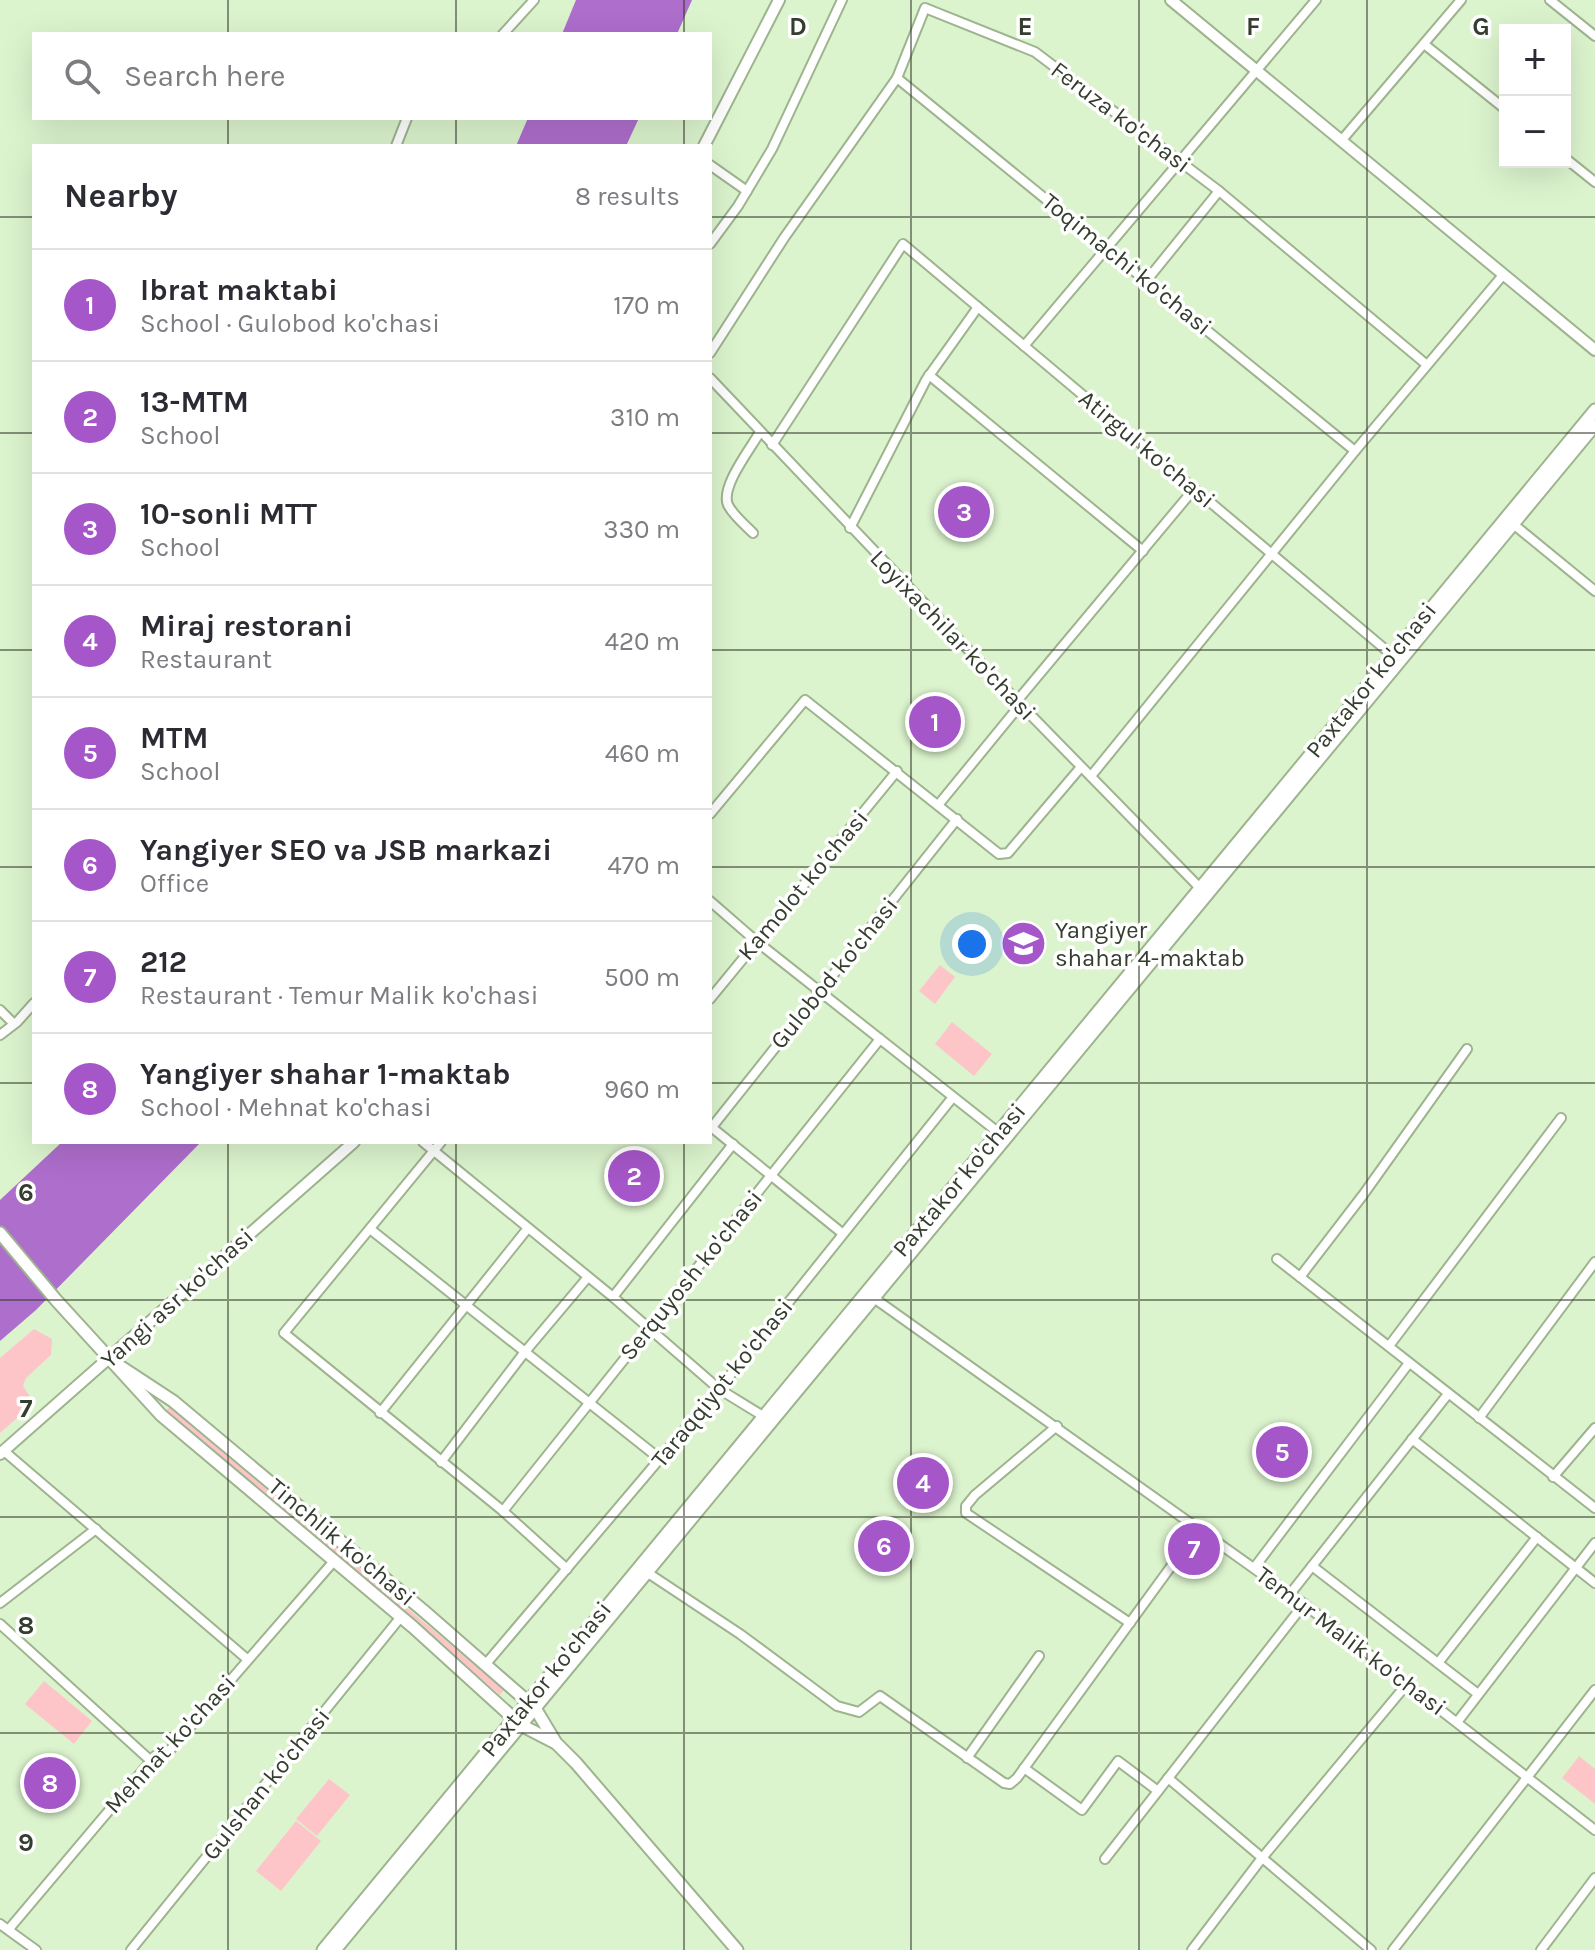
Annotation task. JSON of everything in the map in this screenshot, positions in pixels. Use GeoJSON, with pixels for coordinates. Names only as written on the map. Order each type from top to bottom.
{"type":"FeatureCollection","features":[{"type":"Feature","properties":{"kind":"main road","name":"Paxtakor ko'chasi"},"geometry":{"type":"LineString","coordinates":[[531,1705],[648,1573],[999,1133],[1595,410]]}},
{"type":"Feature","properties":{"kind":"main road","name":"Paxtakor ko'chasi"},"geometry":{"type":"LineString","coordinates":[[335,1950],[763,1416],[871,1296],[1595,425]]}},
{"type":"Feature","properties":{"kind":"main road","name":"Tinchlik ko'chasi"},"geometry":{"type":"LineString","coordinates":[[0,1233],[161,1415],[518,1721],[556,1743]]}},
{"type":"Feature","properties":{"kind":"main road","name":"Tinchlik ko'chasi"},"geometry":{"type":"LineString","coordinates":[[109,1359],[173,1401],[531,1705],[556,1743],[737,1950]]}},
{"type":"Feature","properties":{"kind":"main road","name":"Paxtakor ko'chasi"},"geometry":{"type":"LineString","coordinates":[[323,1950],[518,1721]]}},
{"type":"Feature","properties":{"kind":"street"},"geometry":{"type":"LineString","coordinates":[[505,32],[534,0]]}},
{"type":"Feature","properties":{"kind":"street"},"geometry":{"type":"LineString","coordinates":[[705,144],[779,0]]}},
{"type":"Feature","properties":{"kind":"street"},"geometry":{"type":"LineString","coordinates":[[712,241],[772,149],[842,0]]}},
{"type":"Feature","properties":{"kind":"street"},"geometry":{"type":"LineString","coordinates":[[1171,0],[1595,350]]}},
{"type":"Feature","properties":{"kind":"street"},"geometry":{"type":"LineString","coordinates":[[1024,346],[1316,0]]}},
{"type":"Feature","properties":{"kind":"street"},"geometry":{"type":"LineString","coordinates":[[1341,141],[1461,0]]}},
{"type":"Feature","properties":{"kind":"street"},"geometry":{"type":"LineString","coordinates":[[1550,0],[1595,36]]}},
{"type":"Feature","properties":{"kind":"street","name":"Feruza ko'chasi"},"geometry":{"type":"LineString","coordinates":[[712,350],[784,238],[897,78],[925,8],[1035,52],[1181,160],[1427,365]]}},
{"type":"Feature","properties":{"kind":"street"},"geometry":{"type":"LineString","coordinates":[[1424,44],[1499,104]]}},
{"type":"Feature","properties":{"kind":"street","name":"Toqimachi ko'chasi"},"geometry":{"type":"LineString","coordinates":[[897,78],[1355,451]]}},
{"type":"Feature","properties":{"kind":"street"},"geometry":{"type":"LineString","coordinates":[[397,144],[406,120]]}},
{"type":"Feature","properties":{"kind":"street"},"geometry":{"type":"LineString","coordinates":[[1571,163],[1595,182]]}},
{"type":"Feature","properties":{"kind":"street"},"geometry":{"type":"LineString","coordinates":[[712,166],[747,191]]}},
{"type":"Feature","properties":{"kind":"street"},"geometry":{"type":"LineString","coordinates":[[1147,280],[1219,191]]}},
{"type":"Feature","properties":{"kind":"street","name":"Atirgul ko'chasi"},"geometry":{"type":"LineString","coordinates":[[772,445],[903,244],[1392,655]]}},
{"type":"Feature","properties":{"kind":"street"},"geometry":{"type":"LineString","coordinates":[[1091,776],[1355,451],[1503,275]]}},
{"type":"Feature","properties":{"kind":"street"},"geometry":{"type":"LineString","coordinates":[[850,528],[929,375],[978,307]]}},
{"type":"Feature","properties":{"kind":"street"},"geometry":{"type":"LineString","coordinates":[[929,375],[1143,551]]}},
{"type":"Feature","properties":{"kind":"street","name":"Loyixachilar ko'chasi"},"geometry":{"type":"LineString","coordinates":[[712,380],[1018,703],[1200,888]]}},
{"type":"Feature","properties":{"kind":"street"},"geometry":{"type":"LineString","coordinates":[[753,533],[726,500],[729,483],[760,432]]}},
{"type":"Feature","properties":{"kind":"street"},"geometry":{"type":"LineString","coordinates":[[939,804],[1194,489]]}},
{"type":"Feature","properties":{"kind":"street"},"geometry":{"type":"LineString","coordinates":[[1512,523],[1595,591]]}},
{"type":"Feature","properties":{"kind":"street"},"geometry":{"type":"LineString","coordinates":[[712,812],[805,700],[999,854],[1005,855],[1081,767]]}},
{"type":"Feature","properties":{"kind":"street","name":"Kamolot ko'chasi"},"geometry":{"type":"LineString","coordinates":[[712,996],[897,771]]}},
{"type":"Feature","properties":{"kind":"street","name":"Gulobod ko'chasi"},"geometry":{"type":"LineString","coordinates":[[712,1125],[957,819]]}},
{"type":"Feature","properties":{"kind":"street"},"geometry":{"type":"LineString","coordinates":[[712,903],[999,1133]]}},
{"type":"Feature","properties":{"kind":"street"},"geometry":{"type":"LineString","coordinates":[[0,1035],[32,1005]]}},
{"type":"Feature","properties":{"kind":"street"},"geometry":{"type":"LineString","coordinates":[[0,1010],[14,1024]]}},
{"type":"Feature","properties":{"kind":"street","name":"Serquyosh ko'chasi"},"geometry":{"type":"LineString","coordinates":[[503,1511],[880,1039]]}},
{"type":"Feature","properties":{"kind":"street"},"geometry":{"type":"LineString","coordinates":[[1300,1277],[1467,1049]]}},
{"type":"Feature","properties":{"kind":"street","name":"Taraqqiyot ko'chasi"},"geometry":{"type":"LineString","coordinates":[[485,1665],[719,1389],[953,1097]]}},
{"type":"Feature","properties":{"kind":"street"},"geometry":{"type":"LineString","coordinates":[[1389,1346],[1561,1118]]}},
{"type":"Feature","properties":{"kind":"street"},"geometry":{"type":"LineString","coordinates":[[712,1127],[842,1233]]}},
{"type":"Feature","properties":{"kind":"street","name":"Yangi asr ko'chasi"},"geometry":{"type":"LineString","coordinates":[[2,1452],[352,1144]]}},
{"type":"Feature","properties":{"kind":"street"},"geometry":{"type":"LineString","coordinates":[[425,1144],[613,1297],[719,1389],[763,1416]]}},
{"type":"Feature","properties":{"kind":"street"},"geometry":{"type":"LineString","coordinates":[[439,1144],[284,1333],[503,1511],[567,1569]]}},
{"type":"Feature","properties":{"kind":"street"},"geometry":{"type":"LineString","coordinates":[[613,1297],[733,1144]]}},
{"type":"Feature","properties":{"kind":"street"},"geometry":{"type":"LineString","coordinates":[[380,1413],[528,1228]]}},
{"type":"Feature","properties":{"kind":"street"},"geometry":{"type":"LineString","coordinates":[[370,1229],[660,1459]]}},
{"type":"Feature","properties":{"kind":"street"},"geometry":{"type":"LineString","coordinates":[[1277,1259],[1595,1508]]}},
{"type":"Feature","properties":{"kind":"street"},"geometry":{"type":"LineString","coordinates":[[1479,1418],[1595,1262]]}},
{"type":"Feature","properties":{"kind":"street"},"geometry":{"type":"LineString","coordinates":[[441,1462],[524,1353],[588,1277]]}},
{"type":"Feature","properties":{"kind":"street","name":"Temur Malik ko'chasi"},"geometry":{"type":"LineString","coordinates":[[871,1296],[1304,1604],[1595,1830]]}},
{"type":"Feature","properties":{"kind":"street"},"geometry":{"type":"LineString","coordinates":[[1254,1568],[1409,1363]]}},
{"type":"Feature","properties":{"kind":"street"},"geometry":{"type":"LineString","coordinates":[[1290,1594],[1448,1394]]}},
{"type":"Feature","properties":{"kind":"street"},"geometry":{"type":"LineString","coordinates":[[1057,1426],[975,1495],[966,1506],[966,1513],[1130,1623]]}},
{"type":"Feature","properties":{"kind":"street"},"geometry":{"type":"LineString","coordinates":[[1553,1477],[1595,1428]]}},
{"type":"Feature","properties":{"kind":"street"},"geometry":{"type":"LineString","coordinates":[[1412,1439],[1595,1583]]}},
{"type":"Feature","properties":{"kind":"street"},"geometry":{"type":"LineString","coordinates":[[2,1452],[247,1659]]}},
{"type":"Feature","properties":{"kind":"street"},"geometry":{"type":"LineString","coordinates":[[648,1573],[740,1634],[837,1706],[859,1712],[880,1696],[967,1758],[1010,1784],[1199,1528]]}},
{"type":"Feature","properties":{"kind":"street"},"geometry":{"type":"LineString","coordinates":[[0,1603],[96,1529]]}},
{"type":"Feature","properties":{"kind":"street"},"geometry":{"type":"LineString","coordinates":[[1438,1663],[1537,1537]]}},
{"type":"Feature","properties":{"kind":"street"},"geometry":{"type":"LineString","coordinates":[[1458,1721],[1595,1543]]}},
{"type":"Feature","properties":{"kind":"street","name":"Mehnat ko'chasi"},"geometry":{"type":"LineString","coordinates":[[36,1950],[4,1927],[155,1756],[170,1750],[334,1561]]}},
{"type":"Feature","properties":{"kind":"street"},"geometry":{"type":"LineString","coordinates":[[1312,1566],[1478,1694]]}},
{"type":"Feature","properties":{"kind":"street"},"geometry":{"type":"LineString","coordinates":[[1105,1859],[1304,1604]]}},
{"type":"Feature","properties":{"kind":"street","name":"Gulshan ko'chasi"},"geometry":{"type":"LineString","coordinates":[[131,1950],[400,1618]]}},
{"type":"Feature","properties":{"kind":"street"},"geometry":{"type":"LineString","coordinates":[[0,1624],[151,1761]]}},
{"type":"Feature","properties":{"kind":"street"},"geometry":{"type":"LineString","coordinates":[[967,1758],[1039,1656]]}},
{"type":"Feature","properties":{"kind":"street"},"geometry":{"type":"LineString","coordinates":[[1192,1950],[1262,1858],[1407,1684]]}},
{"type":"Feature","properties":{"kind":"street"},"geometry":{"type":"LineString","coordinates":[[1393,1950],[1595,1690]]}},
{"type":"Feature","properties":{"kind":"street"},"geometry":{"type":"LineString","coordinates":[[1024,1768],[1082,1810],[1118,1761],[1158,1791]]}},
{"type":"Feature","properties":{"kind":"street"},"geometry":{"type":"LineString","coordinates":[[1168,1778],[1371,1950]]}},
{"type":"Feature","properties":{"kind":"street"},"geometry":{"type":"LineString","coordinates":[[1541,1950],[1595,1878]]}},
{"type":"Feature","properties":{"kind":"shaded area"},"geometry":{"type":"Polygon","coordinates":[[[576,0],[692,0],[678,32],[563,32],[576,0]]]}},
{"type":"Feature","properties":{"kind":"shaded area"},"geometry":{"type":"Polygon","coordinates":[[[527,120],[638,120],[627,144],[517,144],[527,120]]]}},
{"type":"Feature","properties":{"kind":"shaded area"},"geometry":{"type":"Polygon","coordinates":[[[940,965],[955,977],[935,1004],[919,991],[940,965]]]}},
{"type":"Feature","properties":{"kind":"shaded area"},"geometry":{"type":"Polygon","coordinates":[[[952,1022],[992,1054],[974,1076],[935,1044],[952,1022]]]}},
{"type":"Feature","properties":{"kind":"shaded area"},"geometry":{"type":"Polygon","coordinates":[[[60,1144],[199,1144],[36,1310],[0,1341],[0,1200],[60,1144]]]}},
{"type":"Feature","properties":{"kind":"shaded area"},"geometry":{"type":"Polygon","coordinates":[[[34,1329],[52,1339],[51,1355],[26,1378],[23,1386],[34,1403],[0,1433],[0,1358],[34,1329]]]}},
{"type":"Feature","properties":{"kind":"shaded area"},"geometry":{"type":"Polygon","coordinates":[[[169,1406],[504,1690],[500,1695],[166,1412],[169,1406]]]}},
{"type":"Feature","properties":{"kind":"shaded area"},"geometry":{"type":"Polygon","coordinates":[[[44,1681],[92,1721],[74,1744],[25,1704],[44,1681]]]}},
{"type":"Feature","properties":{"kind":"shaded area"},"geometry":{"type":"Polygon","coordinates":[[[1579,1756],[1595,1769],[1595,1804],[1562,1778],[1579,1756]]]}},
{"type":"Feature","properties":{"kind":"shaded area"},"geometry":{"type":"Polygon","coordinates":[[[329,1779],[350,1795],[317,1836],[296,1819],[329,1779]]]}},
{"type":"Feature","properties":{"kind":"shaded area"},"geometry":{"type":"Polygon","coordinates":[[[296,1821],[321,1841],[281,1891],[256,1871],[296,1821]]]}},
{"type":"Feature","properties":{"kind":"place","name":"10-sonli MTT"},"geometry":{"type":"Point","coordinates":[964,512]}},
{"type":"Feature","properties":{"kind":"place","name":"Ibrat maktabi"},"geometry":{"type":"Point","coordinates":[935,722]}},
{"type":"Feature","properties":{"kind":"place","name":"Yangiyer shahar 4-maktab"},"geometry":{"type":"Point","coordinates":[1024,944]}},
{"type":"Feature","properties":{"kind":"place","name":"13-MTM"},"geometry":{"type":"Point","coordinates":[634,1176]}},
{"type":"Feature","properties":{"kind":"place","name":"MTM"},"geometry":{"type":"Point","coordinates":[1282,1452]}},
{"type":"Feature","properties":{"kind":"place","name":"Miraj restorani"},"geometry":{"type":"Point","coordinates":[923,1483]}},
{"type":"Feature","properties":{"kind":"place","name":"Yangiyer SEO va JSB markazi"},"geometry":{"type":"Point","coordinates":[884,1546]}},
{"type":"Feature","properties":{"kind":"place","name":"212"},"geometry":{"type":"Point","coordinates":[1194,1549]}},
{"type":"Feature","properties":{"kind":"place","name":"Yangiyer shahar 1-maktab"},"geometry":{"type":"Point","coordinates":[50,1783]}}]}
